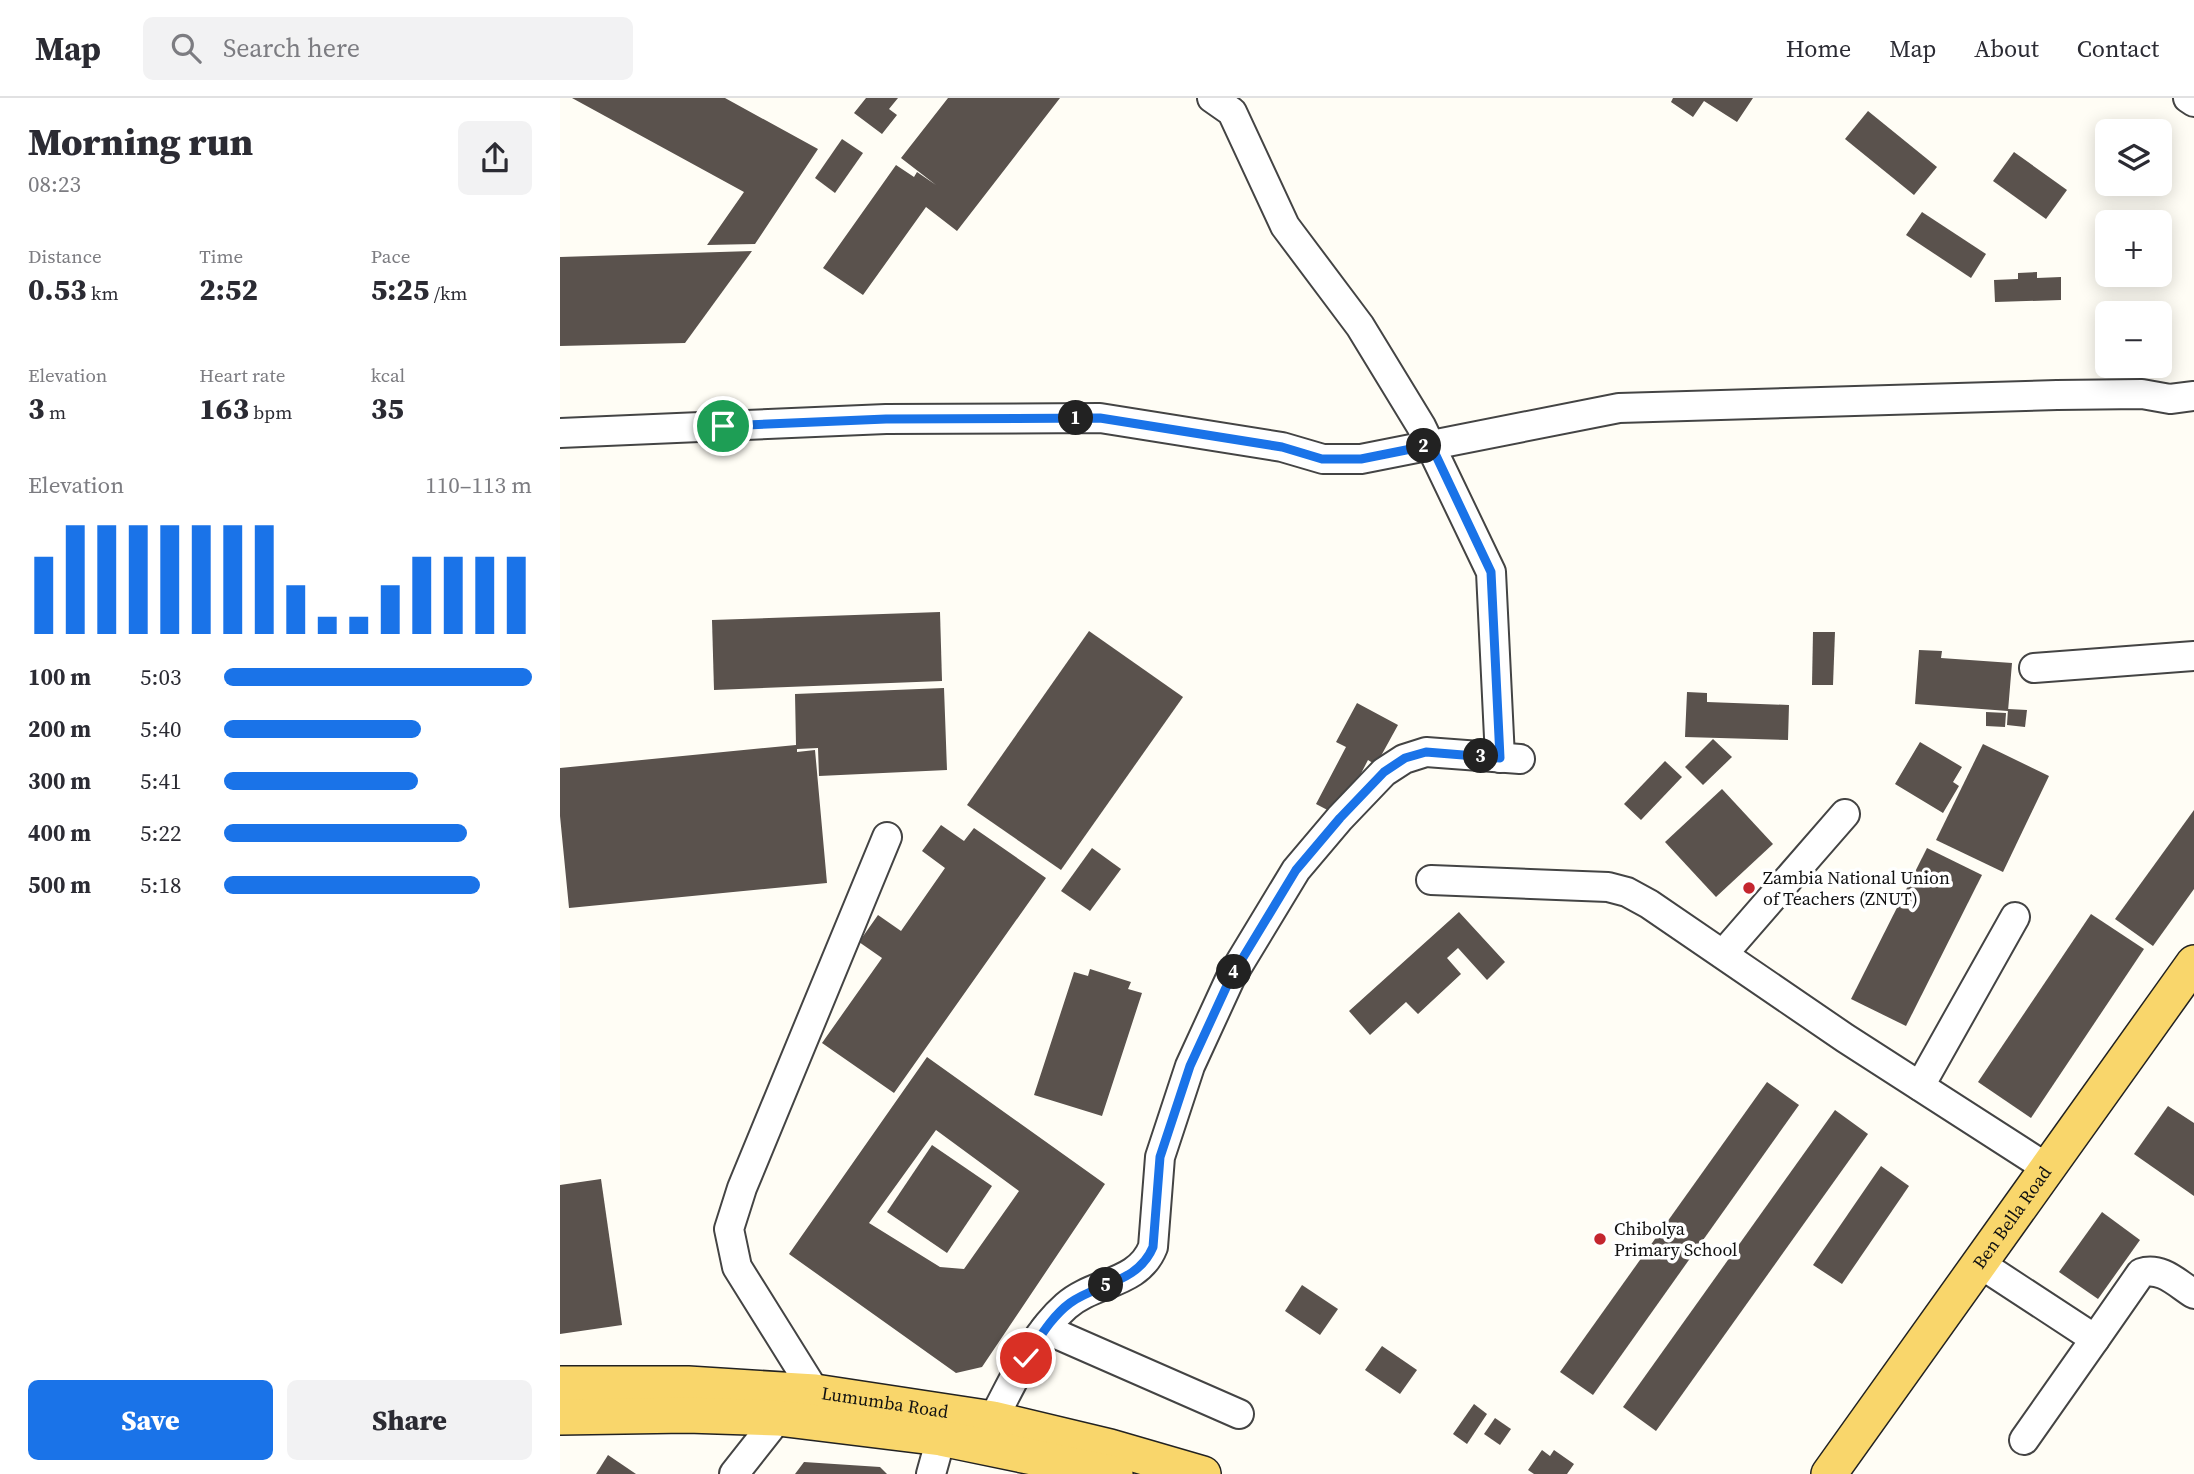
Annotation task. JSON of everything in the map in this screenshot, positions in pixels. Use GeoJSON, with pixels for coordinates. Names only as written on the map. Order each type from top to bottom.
{"type":"FeatureCollection","features":[{"type":"Feature","properties":{"kind":"main road","name":"Ben Bella Road"},"geometry":{"type":"LineString","coordinates":[[1829,1474],[2194,963]]}},
{"type":"Feature","properties":{"kind":"main road","name":"Lumumba Road"},"geometry":{"type":"LineString","coordinates":[[560,1384],[688,1384],[815,1392],[993,1419],[1110,1447],[1203,1474]]}},
{"type":"Feature","properties":{"kind":"main road","name":"Lumumba Road"},"geometry":{"type":"LineString","coordinates":[[560,1417],[687,1415],[778,1419],[941,1438],[1115,1474]]}},
{"type":"Feature","properties":{"kind":"street"},"geometry":{"type":"LineString","coordinates":[[2188,98],[2194,102]]}},
{"type":"Feature","properties":{"kind":"street"},"geometry":{"type":"LineString","coordinates":[[993,1419],[1045,1329],[1066,1306],[1082,1295],[1129,1275],[1148,1259],[1153,1247],[1160,1157],[1190,1066],[1230,979],[1296,870],[1384,772],[1405,758],[1426,752],[1510,758],[1491,572],[1431,445],[1360,326],[1285,226],[1222,105]]}},
{"type":"Feature","properties":{"kind":"street"},"geometry":{"type":"LineString","coordinates":[[560,433],[886,419],[1100,418],[1282,447],[1322,459],[1361,459],[1619,408],[2057,395],[2142,394],[2170,399],[2194,396]]}},
{"type":"Feature","properties":{"kind":"street"},"geometry":{"type":"LineString","coordinates":[[2034,668],[2194,656]]}},
{"type":"Feature","properties":{"kind":"street"},"geometry":{"type":"LineString","coordinates":[[1724,953],[1845,814]]}},
{"type":"Feature","properties":{"kind":"street"},"geometry":{"type":"LineString","coordinates":[[815,1392],[737,1267],[729,1229],[743,1188],[887,837]]}},
{"type":"Feature","properties":{"kind":"street"},"geometry":{"type":"LineString","coordinates":[[1430,880],[1608,887],[1627,892],[1724,953],[1845,1038],[2047,1168]]}},
{"type":"Feature","properties":{"kind":"street"},"geometry":{"type":"LineString","coordinates":[[1920,1086],[2015,917]]}},
{"type":"Feature","properties":{"kind":"street"},"geometry":{"type":"LineString","coordinates":[[1979,1263],[2095,1339]]}},
{"type":"Feature","properties":{"kind":"street"},"geometry":{"type":"LineString","coordinates":[[2024,1440],[2141,1273],[2151,1270],[2162,1273],[2194,1294]]}},
{"type":"Feature","properties":{"kind":"street"},"geometry":{"type":"LineString","coordinates":[[1045,1329],[1239,1414]]}},
{"type":"Feature","properties":{"kind":"street"},"geometry":{"type":"LineString","coordinates":[[734,1474],[778,1419]]}},
{"type":"Feature","properties":{"kind":"street"},"geometry":{"type":"LineString","coordinates":[[931,1474],[941,1438]]}},
{"type":"Feature","properties":{"kind":"building"},"geometry":{"type":"Polygon","coordinates":[[[572,98],[725,98],[818,149],[755,244],[707,245],[744,192],[572,98]]]}},
{"type":"Feature","properties":{"kind":"building"},"geometry":{"type":"Polygon","coordinates":[[[866,98],[898,98],[889,109],[897,115],[882,134],[854,113],[866,98]]]}},
{"type":"Feature","properties":{"kind":"building"},"geometry":{"type":"Polygon","coordinates":[[[948,98],[1060,98],[957,231],[926,207],[863,295],[823,268],[896,165],[914,177],[917,172],[936,185],[901,158],[948,98]]]}},
{"type":"Feature","properties":{"kind":"building"},"geometry":{"type":"Polygon","coordinates":[[[1673,98],[1753,98],[1737,122],[1704,101],[1693,117],[1671,102],[1673,98]]]}},
{"type":"Feature","properties":{"kind":"building"},"geometry":{"type":"Polygon","coordinates":[[[1868,111],[1937,167],[1914,195],[1845,139],[1868,111]]]}},
{"type":"Feature","properties":{"kind":"building"},"geometry":{"type":"Polygon","coordinates":[[[842,139],[863,153],[835,193],[815,178],[842,139]]]}},
{"type":"Feature","properties":{"kind":"building"},"geometry":{"type":"Polygon","coordinates":[[[2014,152],[2067,190],[2046,219],[1993,181],[2014,152]]]}},
{"type":"Feature","properties":{"kind":"building"},"geometry":{"type":"Polygon","coordinates":[[[1922,212],[1986,254],[1971,278],[1906,235],[1922,212]]]}},
{"type":"Feature","properties":{"kind":"building"},"geometry":{"type":"Polygon","coordinates":[[[752,251],[685,343],[560,346],[560,257],[752,251]]]}},
{"type":"Feature","properties":{"kind":"building"},"geometry":{"type":"Polygon","coordinates":[[[2037,272],[2037,278],[2061,277],[2061,300],[1995,302],[1994,280],[2018,279],[2018,273],[2037,272]]]}},
{"type":"Feature","properties":{"kind":"building"},"geometry":{"type":"Polygon","coordinates":[[[940,612],[942,681],[714,690],[712,620],[940,612]]]}},
{"type":"Feature","properties":{"kind":"building"},"geometry":{"type":"Polygon","coordinates":[[[1089,631],[1183,697],[1061,870],[967,805],[1089,631]]]}},
{"type":"Feature","properties":{"kind":"building"},"geometry":{"type":"Polygon","coordinates":[[[1813,632],[1835,632],[1833,685],[1812,685],[1813,632]]]}},
{"type":"Feature","properties":{"kind":"building"},"geometry":{"type":"Polygon","coordinates":[[[1919,650],[1942,651],[1941,658],[2012,663],[2008,711],[1915,704],[1919,650]]]}},
{"type":"Feature","properties":{"kind":"building"},"geometry":{"type":"Polygon","coordinates":[[[944,688],[947,770],[819,776],[818,748],[797,749],[797,752],[815,750],[827,883],[569,908],[560,816],[560,768],[796,745],[795,694],[944,688]]]}},
{"type":"Feature","properties":{"kind":"building"},"geometry":{"type":"Polygon","coordinates":[[[1687,692],[1707,693],[1707,702],[1789,705],[1788,740],[1685,737],[1687,692]]]}},
{"type":"Feature","properties":{"kind":"building"},"geometry":{"type":"Polygon","coordinates":[[[1357,703],[1398,725],[1376,765],[1368,760],[1339,816],[1316,804],[1346,747],[1336,742],[1357,703]]]}},
{"type":"Feature","properties":{"kind":"building"},"geometry":{"type":"Polygon","coordinates":[[[2008,709],[2027,710],[2025,727],[2007,725],[2008,709]]]}},
{"type":"Feature","properties":{"kind":"building"},"geometry":{"type":"Polygon","coordinates":[[[1986,712],[2006,713],[2005,727],[1986,726],[1986,712]]]}},
{"type":"Feature","properties":{"kind":"building"},"geometry":{"type":"Polygon","coordinates":[[[1713,739],[1732,757],[1703,785],[1685,767],[1713,739]]]}},
{"type":"Feature","properties":{"kind":"building"},"geometry":{"type":"Polygon","coordinates":[[[1920,742],[1962,767],[1953,782],[1959,786],[1943,813],[1895,784],[1920,742]]]}},
{"type":"Feature","properties":{"kind":"building"},"geometry":{"type":"Polygon","coordinates":[[[1983,744],[2049,776],[2003,872],[1936,840],[1983,744]]]}},
{"type":"Feature","properties":{"kind":"building"},"geometry":{"type":"Polygon","coordinates":[[[1665,761],[1682,777],[1641,820],[1624,804],[1665,761]]]}},
{"type":"Feature","properties":{"kind":"building"},"geometry":{"type":"Polygon","coordinates":[[[1722,789],[1773,844],[1716,897],[1665,842],[1722,789]]]}},
{"type":"Feature","properties":{"kind":"building"},"geometry":{"type":"Polygon","coordinates":[[[2194,810],[2194,889],[2153,946],[2115,919],[2194,810]]]}},
{"type":"Feature","properties":{"kind":"building"},"geometry":{"type":"Polygon","coordinates":[[[941,825],[964,841],[974,828],[1046,878],[894,1093],[822,1043],[882,958],[859,942],[878,915],[901,931],[945,868],[922,851],[941,825]]]}},
{"type":"Feature","properties":{"kind":"building"},"geometry":{"type":"Polygon","coordinates":[[[1092,848],[1121,869],[1090,911],[1061,891],[1092,848]]]}},
{"type":"Feature","properties":{"kind":"building"},"geometry":{"type":"Polygon","coordinates":[[[1927,848],[1982,875],[1906,1026],[1851,999],[1927,848]]]}},
{"type":"Feature","properties":{"kind":"building"},"geometry":{"type":"Polygon","coordinates":[[[1459,912],[1505,962],[1487,980],[1458,948],[1447,958],[1461,974],[1418,1014],[1406,1002],[1370,1035],[1349,1011],[1459,912]]]}},
{"type":"Feature","properties":{"kind":"building"},"geometry":{"type":"Polygon","coordinates":[[[2091,914],[2144,949],[2031,1118],[1978,1082],[2091,914]]]}},
{"type":"Feature","properties":{"kind":"building"},"geometry":{"type":"Polygon","coordinates":[[[1090,969],[1131,982],[1128,989],[1142,993],[1102,1116],[1034,1095],[1074,972],[1088,976],[1090,969]]]}},
{"type":"Feature","properties":{"kind":"building"},"geometry":{"type":"Polygon","coordinates":[[[927,1057],[1105,1184],[982,1367],[956,1373],[789,1254],[927,1057]],[[936,1130],[869,1223],[940,1267],[964,1269],[1019,1191],[936,1130]]]}},
{"type":"Feature","properties":{"kind":"building"},"geometry":{"type":"Polygon","coordinates":[[[1767,1082],[1799,1105],[1593,1395],[1560,1372],[1767,1082]]]}},
{"type":"Feature","properties":{"kind":"building"},"geometry":{"type":"Polygon","coordinates":[[[2168,1106],[2194,1123],[2194,1196],[2134,1154],[2168,1106]]]}},
{"type":"Feature","properties":{"kind":"building"},"geometry":{"type":"Polygon","coordinates":[[[1835,1110],[1868,1134],[1656,1431],[1623,1407],[1835,1110]]]}},
{"type":"Feature","properties":{"kind":"building"},"geometry":{"type":"Polygon","coordinates":[[[932,1145],[992,1186],[947,1253],[887,1212],[932,1145]]]}},
{"type":"Feature","properties":{"kind":"building"},"geometry":{"type":"Polygon","coordinates":[[[1881,1166],[1909,1186],[1842,1284],[1813,1265],[1881,1166]]]}},
{"type":"Feature","properties":{"kind":"building"},"geometry":{"type":"Polygon","coordinates":[[[601,1179],[622,1325],[560,1334],[560,1185],[601,1179]]]}},
{"type":"Feature","properties":{"kind":"building"},"geometry":{"type":"Polygon","coordinates":[[[2102,1212],[2140,1240],[2098,1299],[2059,1272],[2102,1212]]]}},
{"type":"Feature","properties":{"kind":"building"},"geometry":{"type":"Polygon","coordinates":[[[1302,1285],[1338,1309],[1320,1335],[1285,1311],[1302,1285]]]}},
{"type":"Feature","properties":{"kind":"building"},"geometry":{"type":"Polygon","coordinates":[[[1382,1346],[1417,1370],[1400,1394],[1365,1370],[1382,1346]]]}},
{"type":"Feature","properties":{"kind":"building"},"geometry":{"type":"Polygon","coordinates":[[[1474,1404],[1487,1414],[1467,1444],[1453,1434],[1474,1404]]]}},
{"type":"Feature","properties":{"kind":"building"},"geometry":{"type":"Polygon","coordinates":[[[1495,1418],[1511,1429],[1500,1445],[1484,1434],[1495,1418]]]}},
{"type":"Feature","properties":{"kind":"building"},"geometry":{"type":"Polygon","coordinates":[[[1542,1450],[1550,1456],[1554,1450],[1574,1464],[1567,1474],[1534,1474],[1528,1470],[1542,1450]]]}},
{"type":"Feature","properties":{"kind":"building"},"geometry":{"type":"Polygon","coordinates":[[[608,1455],[636,1474],[596,1474],[608,1455]]]}},
{"type":"Feature","properties":{"kind":"building"},"geometry":{"type":"Polygon","coordinates":[[[804,1462],[880,1467],[887,1474],[795,1474],[804,1462]]]}},
{"type":"Feature","properties":{"kind":"place","name":"Zambia National Union of Teachers (ZNUT)"},"geometry":{"type":"Point","coordinates":[1749,888]}},
{"type":"Feature","properties":{"kind":"place","name":"Chibolya Primary School"},"geometry":{"type":"Point","coordinates":[1600,1239]}},
{"type":"Feature","properties":{"kind":"route"},"geometry":{"type":"LineString","coordinates":[[723,426],[886,419],[1100,418],[1282,447],[1322,459],[1361,459],[1431,445],[1491,572],[1500,758],[1426,752],[1405,758],[1384,772],[1296,870],[1230,979],[1190,1066],[1160,1157],[1153,1247],[1148,1259],[1129,1275],[1082,1295],[1066,1306],[1045,1329],[1026,1358]]}}]}
